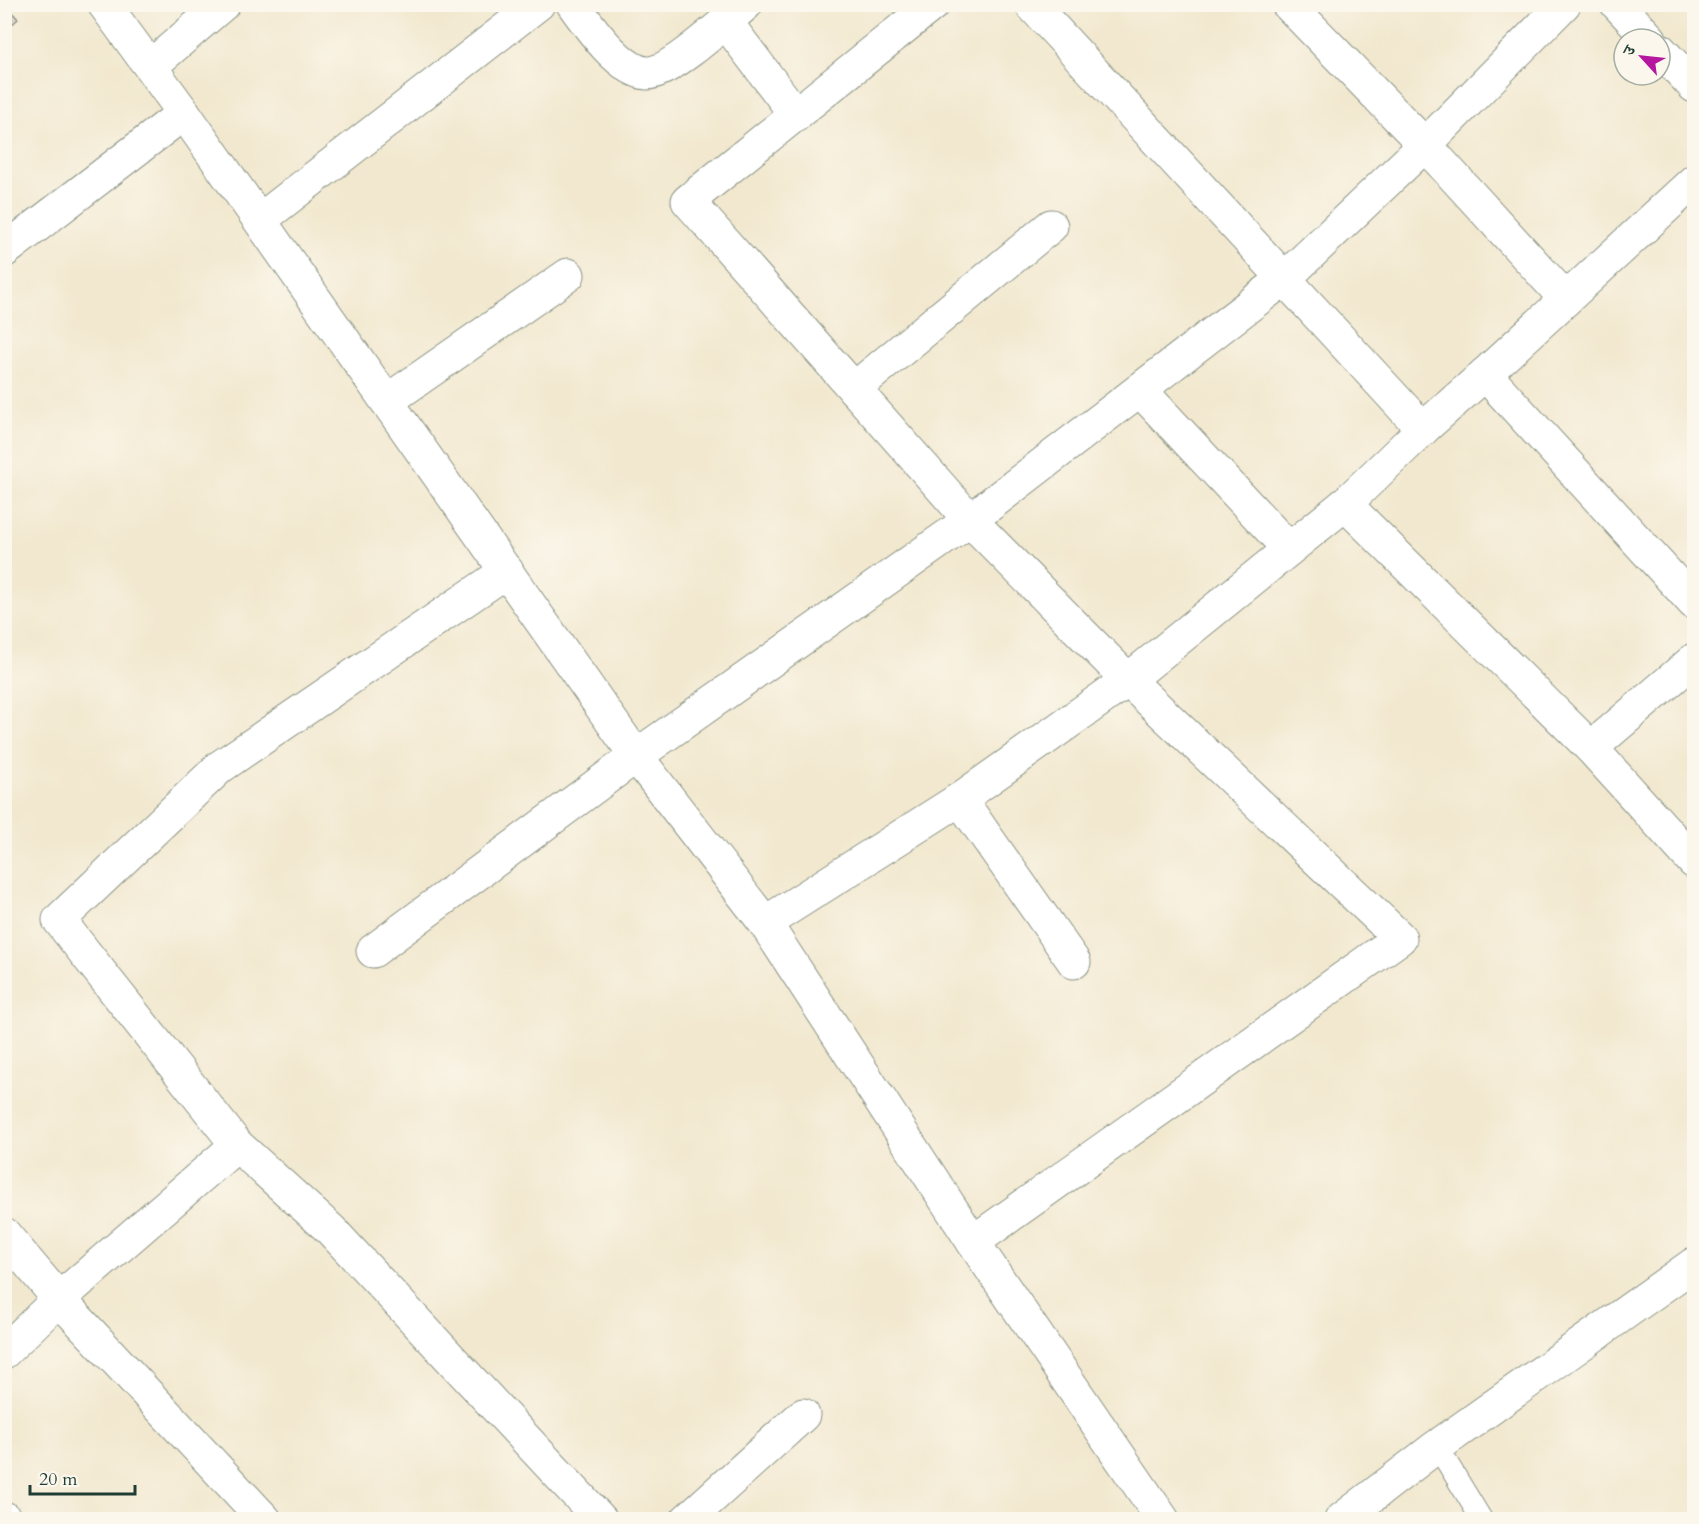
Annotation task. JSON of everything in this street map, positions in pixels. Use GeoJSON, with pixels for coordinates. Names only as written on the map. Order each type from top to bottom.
{"type":"FeatureCollection","features":[{"type":"Feature","properties":{"kind":"street"},"geometry":{"type":"LineString","coordinates":[[104,4],[151,66],[260,220],[636,756],[765,923],[973,1242],[1163,1520]]}},
{"type":"Feature","properties":{"kind":"street"},"geometry":{"type":"LineString","coordinates":[[151,66],[223,4]]}},
{"type":"Feature","properties":{"kind":"street"},"geometry":{"type":"LineString","coordinates":[[260,220],[538,4]]}},
{"type":"Feature","properties":{"kind":"street"},"geometry":{"type":"LineString","coordinates":[[573,4],[591,29],[623,61],[646,73],[658,72],[675,62],[736,13],[796,115]]}},
{"type":"Feature","properties":{"kind":"street"},"geometry":{"type":"LineString","coordinates":[[933,4],[688,201],[970,520],[1128,680],[1400,938],[973,1242]]}},
{"type":"Feature","properties":{"kind":"street"},"geometry":{"type":"LineString","coordinates":[[1031,4],[1423,429]]}},
{"type":"Feature","properties":{"kind":"street"},"geometry":{"type":"LineString","coordinates":[[1288,4],[1425,145],[1566,299]]}},
{"type":"Feature","properties":{"kind":"street"},"geometry":{"type":"LineString","coordinates":[[1617,4],[1639,27]]}},
{"type":"Feature","properties":{"kind":"street"},"geometry":{"type":"LineString","coordinates":[[373,951],[636,756],[970,520],[1285,278],[1425,145],[1556,7]]}},
{"type":"Feature","properties":{"kind":"street"},"geometry":{"type":"LineString","coordinates":[[1672,62],[1695,86]]}},
{"type":"Feature","properties":{"kind":"street"},"geometry":{"type":"LineString","coordinates":[[4,251],[184,113]]}},
{"type":"Feature","properties":{"kind":"street"},"geometry":{"type":"LineString","coordinates":[[765,923],[960,799],[1128,680],[1345,504],[1423,429],[1695,181]]}},
{"type":"Feature","properties":{"kind":"street"},"geometry":{"type":"LineString","coordinates":[[854,389],[1051,226]]}},
{"type":"Feature","properties":{"kind":"street"},"geometry":{"type":"LineString","coordinates":[[387,401],[568,275]]}},
{"type":"Feature","properties":{"kind":"street"},"geometry":{"type":"LineString","coordinates":[[1485,374],[1695,603]]}},
{"type":"Feature","properties":{"kind":"street"},"geometry":{"type":"LineString","coordinates":[[1140,390],[1289,549]]}},
{"type":"Feature","properties":{"kind":"street"},"geometry":{"type":"LineString","coordinates":[[1345,504],[1592,748],[1695,862]]}},
{"type":"Feature","properties":{"kind":"street"},"geometry":{"type":"LineString","coordinates":[[507,572],[220,767],[59,920],[237,1145],[331,1230],[601,1520]]}},
{"type":"Feature","properties":{"kind":"street"},"geometry":{"type":"LineString","coordinates":[[1592,748],[1695,660]]}},
{"type":"Feature","properties":{"kind":"street"},"geometry":{"type":"LineString","coordinates":[[960,799],[1074,962]]}},
{"type":"Feature","properties":{"kind":"street"},"geometry":{"type":"LineString","coordinates":[[4,1352],[59,1299],[237,1145]]}},
{"type":"Feature","properties":{"kind":"street"},"geometry":{"type":"LineString","coordinates":[[4,1234],[59,1299],[265,1520]]}},
{"type":"Feature","properties":{"kind":"street"},"geometry":{"type":"LineString","coordinates":[[1341,1520],[1437,1446],[1695,1264]]}},
{"type":"Feature","properties":{"kind":"street"},"geometry":{"type":"LineString","coordinates":[[687,1520],[803,1415]]}},
{"type":"Feature","properties":{"kind":"lane"},"geometry":{"type":"LineString","coordinates":[[1437,1446],[1482,1520]]}},
{"type":"Feature","properties":{"kind":"building"},"geometry":{"type":"Polygon","coordinates":[[[4,4],[18,19],[4,31],[4,4]]]}}]}
